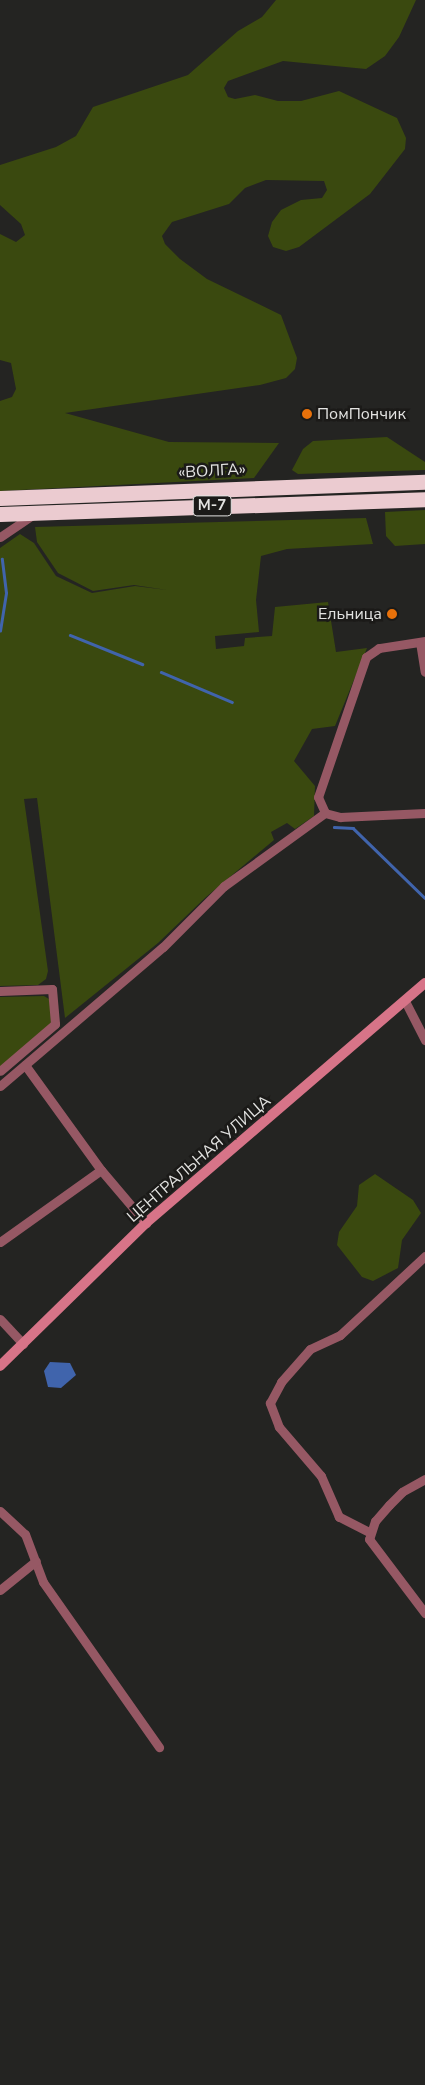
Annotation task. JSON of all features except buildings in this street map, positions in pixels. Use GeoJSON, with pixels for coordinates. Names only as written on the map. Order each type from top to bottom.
{"type":"FeatureCollection","features":[{"type":"Feature","properties":{"kind":"highway","name":"«ВОЛГА»"},"geometry":{"type":"LineString","coordinates":[[0,498],[425,482]]}},
{"type":"Feature","properties":{"kind":"highway","name":"М-7"},"geometry":{"type":"LineString","coordinates":[[0,514],[425,499]]}},
{"type":"Feature","properties":{"kind":"main road","name":"ЦЕНТРАЛЬНАЯ УЛИЦА"},"geometry":{"type":"LineString","coordinates":[[0,1366],[146,1223],[425,983]]}},
{"type":"Feature","properties":{"kind":"street"},"geometry":{"type":"LineString","coordinates":[[0,537],[35,513]]}},
{"type":"Feature","properties":{"kind":"street"},"geometry":{"type":"LineString","coordinates":[[325,814],[318,797],[366,657],[379,648],[423,641],[425,672]]}},
{"type":"Feature","properties":{"kind":"street"},"geometry":{"type":"LineString","coordinates":[[0,1086],[163,947],[224,886],[325,814],[340,817],[425,813]]}},
{"type":"Feature","properties":{"kind":"street"},"geometry":{"type":"LineString","coordinates":[[0,991],[52,989],[55,1024],[0,1071]]}},
{"type":"Feature","properties":{"kind":"street"},"geometry":{"type":"LineString","coordinates":[[404,1001],[425,1040]]}},
{"type":"Feature","properties":{"kind":"street"},"geometry":{"type":"LineString","coordinates":[[24,1066],[101,1170],[146,1223]]}},
{"type":"Feature","properties":{"kind":"street"},"geometry":{"type":"LineString","coordinates":[[0,1242],[101,1170]]}},
{"type":"Feature","properties":{"kind":"street"},"geometry":{"type":"LineString","coordinates":[[369,1532],[339,1517],[321,1476],[279,1427],[270,1403],[281,1382],[310,1349],[340,1335],[425,1256]]}},
{"type":"Feature","properties":{"kind":"street"},"geometry":{"type":"LineString","coordinates":[[0,1319],[23,1344]]}},
{"type":"Feature","properties":{"kind":"street"},"geometry":{"type":"LineString","coordinates":[[369,1532],[402,1492],[425,1479]]}},
{"type":"Feature","properties":{"kind":"street"},"geometry":{"type":"LineString","coordinates":[[0,1511],[25,1534],[54,1598],[159,1747]]}},
{"type":"Feature","properties":{"kind":"street"},"geometry":{"type":"LineString","coordinates":[[369,1532],[372,1545],[425,1613]]}},
{"type":"Feature","properties":{"kind":"street"},"geometry":{"type":"LineString","coordinates":[[0,1590],[36,1561]]}},
{"type":"Feature","properties":{"kind":"green space"},"geometry":{"type":"Polygon","coordinates":[[[276,0],[416,0],[399,37],[385,56],[366,69],[283,61],[228,81],[224,88],[228,97],[235,99],[255,95],[278,101],[301,101],[339,91],[397,118],[406,138],[405,149],[370,194],[299,247],[286,251],[273,247],[268,236],[272,222],[281,210],[301,200],[322,198],[327,190],[324,181],[266,180],[245,188],[229,204],[172,222],[162,236],[165,244],[180,259],[207,279],[281,315],[297,358],[295,369],[286,378],[260,385],[65,413],[169,442],[279,443],[254,478],[0,491],[0,401],[12,397],[16,389],[11,363],[0,360],[0,234],[16,242],[25,235],[21,224],[0,205],[0,165],[56,147],[76,136],[93,107],[188,75],[238,31],[262,17],[276,0]]]}},
{"type":"Feature","properties":{"kind":"green space"},"geometry":{"type":"Polygon","coordinates":[[[387,437],[425,462],[425,470],[298,474],[292,470],[303,449],[313,441],[387,437]]]}},
{"type":"Feature","properties":{"kind":"green space"},"geometry":{"type":"Polygon","coordinates":[[[425,510],[425,544],[395,546],[386,536],[385,512],[425,510]]]}},
{"type":"Feature","properties":{"kind":"green space"},"geometry":{"type":"Polygon","coordinates":[[[366,518],[373,544],[287,549],[261,556],[256,600],[259,632],[215,636],[216,649],[244,646],[245,638],[272,636],[275,607],[328,602],[336,652],[367,648],[335,726],[312,729],[294,761],[315,786],[314,816],[295,829],[287,823],[271,832],[274,840],[206,897],[158,943],[65,1018],[37,798],[24,799],[48,971],[46,979],[38,985],[0,986],[0,548],[20,534],[34,543],[56,576],[92,593],[135,586],[167,590],[134,585],[93,591],[58,573],[37,542],[35,527],[366,518]]]}},
{"type":"Feature","properties":{"kind":"green space"},"geometry":{"type":"Polygon","coordinates":[[[44,996],[49,999],[54,1022],[0,1068],[0,997],[44,996]]]}},
{"type":"Feature","properties":{"kind":"green space"},"geometry":{"type":"Polygon","coordinates":[[[375,1174],[413,1200],[421,1213],[402,1240],[398,1268],[373,1281],[362,1277],[337,1245],[339,1232],[357,1206],[359,1185],[375,1174]]]}},
{"type":"Feature","properties":{"kind":"water"},"geometry":{"type":"Polygon","coordinates":[[[50,1362],[70,1363],[76,1375],[61,1388],[48,1387],[44,1371],[50,1362]]]}},
{"type":"Feature","properties":{"kind":"waterway"},"geometry":{"type":"LineString","coordinates":[[0,631],[6,593],[2,559]]}},
{"type":"Feature","properties":{"kind":"waterway"},"geometry":{"type":"LineString","coordinates":[[70,635],[142,664]]}},
{"type":"Feature","properties":{"kind":"waterway"},"geometry":{"type":"LineString","coordinates":[[161,672],[232,702]]}},
{"type":"Feature","properties":{"kind":"waterway"},"geometry":{"type":"LineString","coordinates":[[334,827],[353,828],[425,898]]}},
{"type":"Feature","properties":{"kind":"place","name":"ПомПончик"},"geometry":{"type":"Point","coordinates":[307,414]}},
{"type":"Feature","properties":{"kind":"place","name":"Ельница"},"geometry":{"type":"Point","coordinates":[392,614]}}]}
